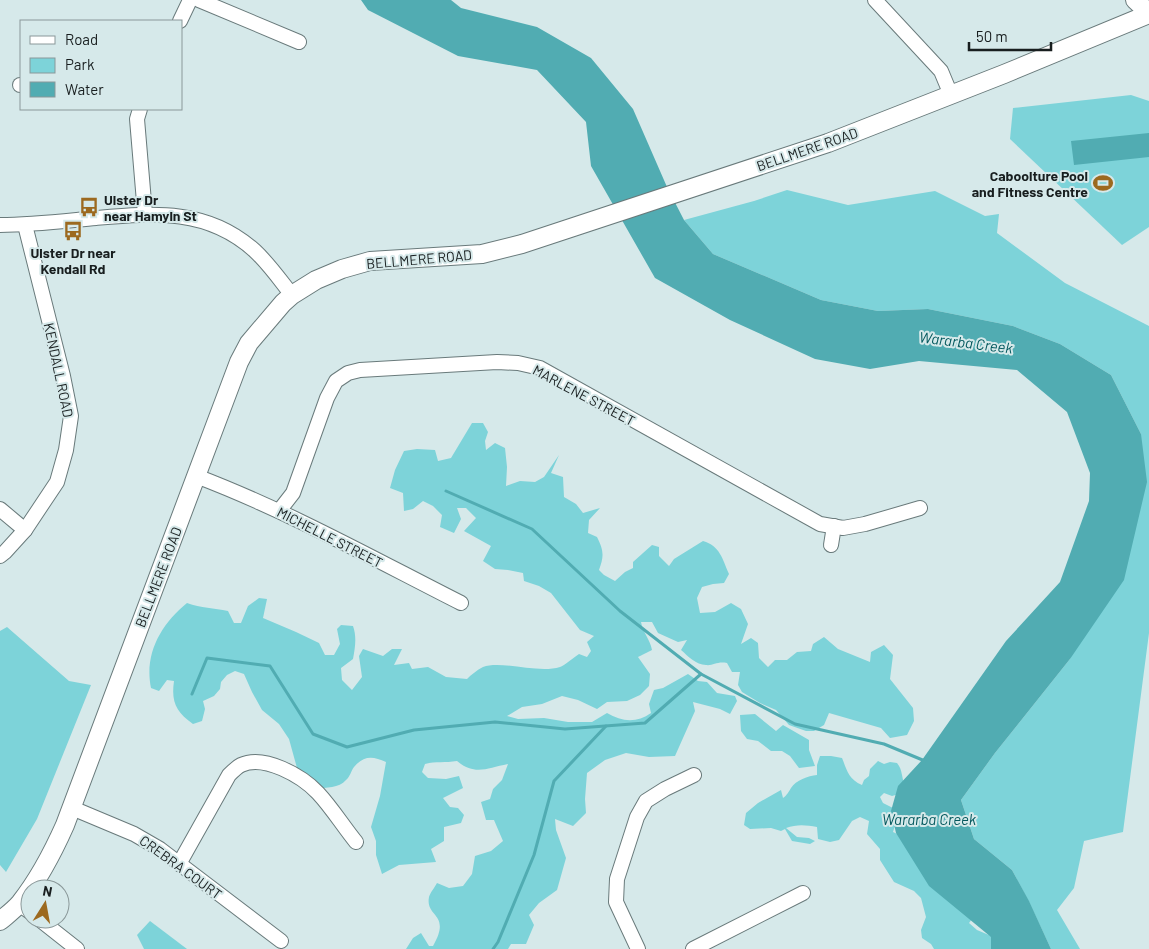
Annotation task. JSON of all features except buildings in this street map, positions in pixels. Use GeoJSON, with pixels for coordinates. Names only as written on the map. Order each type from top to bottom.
{"type":"FeatureCollection","features":[{"type":"Feature","properties":{"kind":"main road"},"geometry":{"type":"LineString","coordinates":[[1135,0],[1149,14]]}},
{"type":"Feature","properties":{"kind":"main road","name":"BELLMERE ROAD"},"geometry":{"type":"LineString","coordinates":[[40,879],[72,808],[239,362],[249,343],[272,315],[292,295],[316,280],[342,269],[370,262],[482,254],[522,244],[588,223],[828,143],[1149,14]]}},
{"type":"Feature","properties":{"kind":"main road","name":"BELLMERE ROAD"},"geometry":{"type":"LineString","coordinates":[[0,921],[20,911]]}},
{"type":"Feature","properties":{"kind":"street"},"geometry":{"type":"LineString","coordinates":[[180,20],[190,0]]}},
{"type":"Feature","properties":{"kind":"street"},"geometry":{"type":"LineString","coordinates":[[198,0],[299,42]]}},
{"type":"Feature","properties":{"kind":"street"},"geometry":{"type":"LineString","coordinates":[[875,0],[940,71],[951,94]]}},
{"type":"Feature","properties":{"kind":"street"},"geometry":{"type":"LineString","coordinates":[[140,110],[137,119],[145,214]]}},
{"type":"Feature","properties":{"kind":"street"},"geometry":{"type":"LineString","coordinates":[[0,225],[25,225],[145,214],[175,216],[203,221],[227,232],[254,250],[292,295]]}},
{"type":"Feature","properties":{"kind":"street","name":"KENDALL ROAD"},"geometry":{"type":"LineString","coordinates":[[0,556],[26,530],[57,482],[66,450],[70,416],[25,225]]}},
{"type":"Feature","properties":{"kind":"street","name":"MARLENE STREET"},"geometry":{"type":"LineString","coordinates":[[279,512],[293,493],[327,398],[336,381],[360,370],[497,362],[518,362],[540,368],[820,524],[843,528],[865,524],[920,508]]}},
{"type":"Feature","properties":{"kind":"street","name":"MICHELLE STREET"},"geometry":{"type":"LineString","coordinates":[[196,476],[237,492],[279,512],[461,604]]}},
{"type":"Feature","properties":{"kind":"street"},"geometry":{"type":"LineString","coordinates":[[0,509],[26,530]]}},
{"type":"Feature","properties":{"kind":"street"},"geometry":{"type":"LineString","coordinates":[[831,545],[834,526]]}},
{"type":"Feature","properties":{"kind":"street"},"geometry":{"type":"LineString","coordinates":[[179,864],[229,775],[240,765],[254,761],[283,769],[317,792],[356,842]]}},
{"type":"Feature","properties":{"kind":"street"},"geometry":{"type":"LineString","coordinates":[[638,949],[616,902],[617,878],[637,817],[646,801],[665,789],[694,775]]}},
{"type":"Feature","properties":{"kind":"street","name":"CREBRA COURT"},"geometry":{"type":"LineString","coordinates":[[72,808],[134,834],[160,849],[281,941]]}},
{"type":"Feature","properties":{"kind":"street"},"geometry":{"type":"LineString","coordinates":[[693,949],[803,893]]}},
{"type":"Feature","properties":{"kind":"street"},"geometry":{"type":"LineString","coordinates":[[52,929],[77,949]]}},
{"type":"Feature","properties":{"kind":"green space","name":"Caboolture Pool and Fitness Centre"},"geometry":{"type":"Polygon","coordinates":[[[1131,95],[1149,101],[1149,227],[1122,245],[1010,139],[1013,108],[1131,95]]]}},
{"type":"Feature","properties":{"kind":"green space"},"geometry":{"type":"Polygon","coordinates":[[[787,190],[848,205],[935,191],[985,216],[999,214],[997,233],[1065,283],[1149,326],[1149,633],[1123,832],[1084,841],[1074,888],[1057,910],[1080,949],[1051,949],[1012,870],[974,839],[961,800],[995,753],[1070,659],[1141,434],[1111,375],[1060,344],[1013,326],[928,309],[878,311],[821,300],[713,254],[684,220],[787,190]]]}},
{"type":"Feature","properties":{"kind":"green space"},"geometry":{"type":"Polygon","coordinates":[[[472,423],[483,423],[488,432],[485,441],[486,450],[495,443],[505,448],[506,486],[520,481],[535,482],[544,477],[559,455],[551,473],[563,477],[564,497],[576,504],[583,513],[600,508],[589,520],[588,533],[597,537],[601,546],[602,557],[599,570],[615,581],[633,568],[633,562],[652,545],[659,547],[659,556],[669,566],[674,559],[703,541],[717,549],[729,574],[724,583],[702,587],[697,598],[700,613],[715,612],[731,603],[741,609],[748,624],[741,644],[751,638],[758,643],[759,658],[768,667],[775,660],[787,660],[797,652],[811,651],[813,644],[824,637],[838,649],[870,662],[871,652],[884,645],[893,655],[890,679],[913,708],[914,721],[907,735],[890,738],[881,728],[829,713],[824,725],[814,731],[806,731],[789,725],[776,710],[742,692],[738,685],[740,672],[732,672],[727,663],[702,665],[696,662],[681,650],[687,640],[678,642],[658,633],[652,622],[641,622],[652,650],[638,657],[650,674],[649,686],[640,695],[627,701],[607,702],[597,709],[578,700],[562,696],[542,704],[522,707],[507,716],[518,719],[544,718],[568,722],[592,722],[607,713],[624,720],[635,720],[651,713],[649,704],[654,690],[663,688],[688,674],[698,681],[707,682],[717,693],[735,696],[737,701],[730,714],[720,709],[693,702],[695,711],[675,756],[649,757],[626,753],[605,760],[587,773],[586,813],[573,826],[555,819],[556,830],[566,858],[557,890],[539,903],[529,915],[534,925],[526,944],[511,944],[508,949],[406,949],[413,938],[421,933],[429,946],[433,946],[440,927],[437,917],[429,904],[429,897],[437,883],[449,888],[463,886],[472,874],[475,856],[491,851],[503,841],[494,820],[486,820],[481,802],[490,799],[493,789],[502,780],[508,764],[476,770],[463,766],[457,761],[425,764],[422,772],[428,778],[446,779],[459,776],[463,788],[443,798],[450,807],[458,808],[464,815],[461,823],[444,827],[444,841],[431,849],[436,862],[399,865],[382,874],[376,855],[376,841],[371,827],[380,796],[386,762],[373,758],[361,760],[354,767],[349,777],[340,785],[316,788],[297,768],[289,739],[279,724],[262,710],[244,674],[235,671],[227,675],[214,696],[203,701],[205,709],[202,721],[193,724],[182,715],[176,706],[173,695],[174,681],[167,680],[159,691],[151,688],[150,663],[152,652],[162,630],[169,620],[187,603],[228,611],[234,623],[241,623],[248,606],[259,598],[267,599],[263,618],[319,643],[325,655],[334,655],[340,644],[337,629],[341,625],[353,626],[355,647],[353,659],[341,668],[342,680],[352,690],[362,677],[359,656],[363,649],[383,656],[392,649],[402,649],[394,665],[409,663],[412,669],[428,667],[446,677],[467,679],[481,668],[491,665],[551,669],[562,666],[579,654],[587,657],[591,651],[587,642],[594,636],[580,630],[551,593],[539,586],[524,581],[523,573],[495,569],[483,561],[491,546],[464,531],[476,518],[466,508],[457,508],[461,519],[454,533],[440,527],[442,515],[433,506],[423,501],[413,509],[404,511],[403,493],[390,488],[395,470],[404,451],[417,449],[435,450],[438,461],[451,458],[472,423]]]}},
{"type":"Feature","properties":{"kind":"green space"},"geometry":{"type":"Polygon","coordinates":[[[7,627],[69,681],[91,685],[37,819],[6,872],[0,865],[0,631],[7,627]]]}},
{"type":"Feature","properties":{"kind":"green space"},"geometry":{"type":"Polygon","coordinates":[[[755,714],[776,731],[783,725],[809,740],[809,750],[815,766],[799,768],[790,756],[782,751],[771,751],[758,741],[747,739],[741,731],[740,715],[755,714]]]}},
{"type":"Feature","properties":{"kind":"green space"},"geometry":{"type":"Polygon","coordinates":[[[820,756],[842,758],[851,777],[862,785],[869,776],[870,769],[878,761],[884,764],[890,762],[897,763],[905,785],[899,794],[892,796],[884,793],[880,797],[883,803],[895,809],[896,822],[893,832],[906,838],[975,915],[969,923],[977,930],[996,938],[997,949],[934,949],[931,944],[922,938],[921,930],[926,917],[921,898],[914,891],[894,882],[880,860],[880,849],[867,834],[869,821],[860,817],[852,821],[839,840],[830,842],[818,839],[817,827],[802,825],[786,828],[797,837],[809,838],[815,841],[810,844],[792,841],[785,829],[781,831],[771,828],[750,829],[744,825],[746,813],[758,803],[781,790],[783,798],[793,785],[806,777],[817,775],[817,765],[820,756]]]}},
{"type":"Feature","properties":{"kind":"green space"},"geometry":{"type":"Polygon","coordinates":[[[150,921],[187,949],[144,949],[137,935],[150,921]]]}},
{"type":"Feature","properties":{"kind":"water","name":"Wararba Creek"},"geometry":{"type":"Polygon","coordinates":[[[361,0],[451,0],[461,8],[537,27],[591,58],[633,109],[667,187],[684,220],[713,254],[821,300],[878,311],[928,309],[1013,326],[1060,344],[1111,375],[1141,434],[1147,482],[1124,580],[1070,659],[995,753],[961,800],[974,839],[1012,870],[1029,901],[1051,949],[991,949],[991,937],[929,886],[896,833],[891,811],[898,786],[922,760],[1006,641],[1060,582],[1089,501],[1090,473],[1067,412],[1017,370],[919,361],[870,369],[815,359],[730,320],[655,278],[591,166],[586,122],[537,70],[458,56],[368,10],[361,0]]]}},
{"type":"Feature","properties":{"kind":"water"},"geometry":{"type":"Polygon","coordinates":[[[1149,133],[1149,157],[1074,165],[1071,141],[1149,133]]]}},
{"type":"Feature","properties":{"kind":"waterway"},"geometry":{"type":"LineString","coordinates":[[446,491],[532,529],[620,611],[701,674],[795,724],[884,744],[925,761]]}},
{"type":"Feature","properties":{"kind":"waterway"},"geometry":{"type":"LineString","coordinates":[[192,694],[207,658],[270,666],[313,734],[347,747],[414,730],[495,722],[565,729],[645,723],[701,674]]}},
{"type":"Feature","properties":{"kind":"waterway"},"geometry":{"type":"LineString","coordinates":[[493,949],[498,942],[534,855],[554,781],[606,726]]}},
{"type":"Feature","properties":{"kind":"place","name":"Caboolture Pool and Fitness Centre"},"geometry":{"type":"Point","coordinates":[1103,183]}},
{"type":"Feature","properties":{"kind":"place","name":"Ulster Dr near Hamyln St"},"geometry":{"type":"Point","coordinates":[89,207]}},
{"type":"Feature","properties":{"kind":"place","name":"Ulster Dr near Kendall Rd"},"geometry":{"type":"Point","coordinates":[73,231]}}]}
